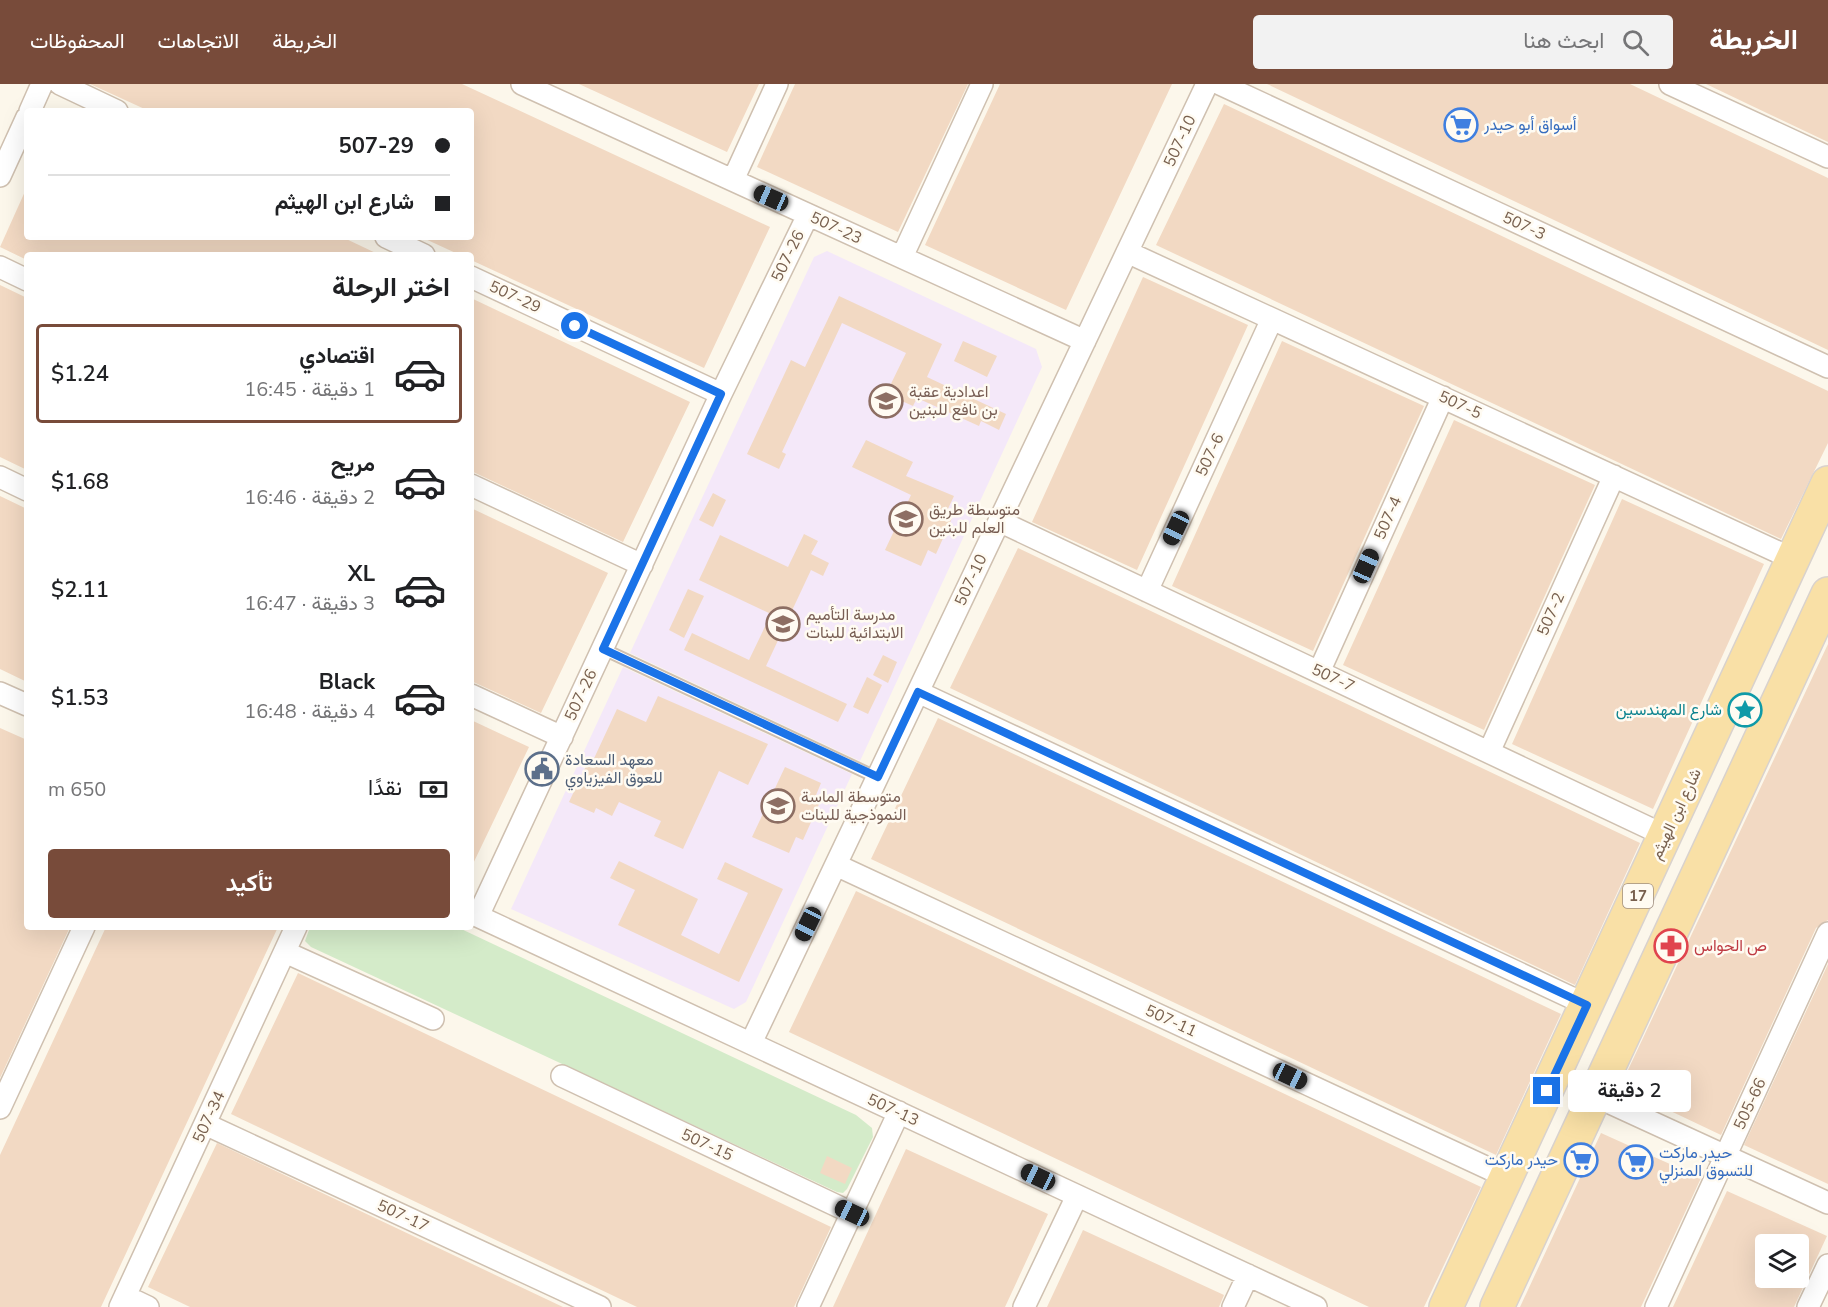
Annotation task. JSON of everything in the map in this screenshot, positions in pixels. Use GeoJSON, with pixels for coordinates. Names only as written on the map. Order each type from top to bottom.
{"type":"FeatureCollection","features":[{"type":"Feature","properties":{"kind":"main road","name":"شارع ابن الهيثم"},"geometry":{"type":"LineString","coordinates":[[1446,1307],[1828,483]]}},
{"type":"Feature","properties":{"kind":"main road"},"geometry":{"type":"LineString","coordinates":[[1497,1307],[1764,735],[1824,612]]}},
{"type":"Feature","properties":{"kind":"main road"},"geometry":{"type":"LineString","coordinates":[[1721,716],[1764,735]]}},
{"type":"Feature","properties":{"kind":"street"},"geometry":{"type":"LineString","coordinates":[[31,108],[42,84]]}},
{"type":"Feature","properties":{"kind":"street"},"geometry":{"type":"LineString","coordinates":[[60,84],[111,108]]}},
{"type":"Feature","properties":{"kind":"street","name":"507-23"},"geometry":{"type":"LineString","coordinates":[[522,84],[560,92],[733,180],[1085,341]]}},
{"type":"Feature","properties":{"kind":"street"},"geometry":{"type":"LineString","coordinates":[[733,180],[777,84]]}},
{"type":"Feature","properties":{"kind":"street"},"geometry":{"type":"LineString","coordinates":[[902,257],[982,84]]}},
{"type":"Feature","properties":{"kind":"street","name":"507-10"},"geometry":{"type":"LineString","coordinates":[[751,1044],[1207,84]]}},
{"type":"Feature","properties":{"kind":"street","name":"507-3"},"geometry":{"type":"LineString","coordinates":[[1220,84],[1828,367]]}},
{"type":"Feature","properties":{"kind":"street"},"geometry":{"type":"LineString","coordinates":[[1670,84],[1828,157]]}},
{"type":"Feature","properties":{"kind":"street"},"geometry":{"type":"LineString","coordinates":[[0,176],[24,124]]}},
{"type":"Feature","properties":{"kind":"street","name":"507-26"},"geometry":{"type":"LineString","coordinates":[[475,914],[562,737],[721,394],[808,215]]}},
{"type":"Feature","properties":{"kind":"street"},"geometry":{"type":"LineString","coordinates":[[392,240],[418,252]]}},
{"type":"Feature","properties":{"kind":"street","name":"507-5"},"geometry":{"type":"LineString","coordinates":[[1127,252],[1793,559]]}},
{"type":"Feature","properties":{"kind":"street"},"geometry":{"type":"LineString","coordinates":[[0,267],[24,279]]}},
{"type":"Feature","properties":{"kind":"street","name":"507-29"},"geometry":{"type":"LineString","coordinates":[[474,278],[721,394]]}},
{"type":"Feature","properties":{"kind":"street","name":"507-6"},"geometry":{"type":"LineString","coordinates":[[1147,591],[1272,319]]}},
{"type":"Feature","properties":{"kind":"street","name":"507-4"},"geometry":{"type":"LineString","coordinates":[[1319,672],[1443,398]]}},
{"type":"Feature","properties":{"kind":"street","name":"507-2"},"geometry":{"type":"LineString","coordinates":[[1489,752],[1614,476]]}},
{"type":"Feature","properties":{"kind":"street"},"geometry":{"type":"LineString","coordinates":[[0,477],[24,489]]}},
{"type":"Feature","properties":{"kind":"street"},"geometry":{"type":"LineString","coordinates":[[474,486],[642,565]]}},
{"type":"Feature","properties":{"kind":"street","name":"507-7"},"geometry":{"type":"LineString","coordinates":[[999,521],[1666,836]]}},
{"type":"Feature","properties":{"kind":"street"},"geometry":{"type":"LineString","coordinates":[[918,692],[1587,1005]]}},
{"type":"Feature","properties":{"kind":"street"},"geometry":{"type":"LineString","coordinates":[[0,693],[24,704]]}},
{"type":"Feature","properties":{"kind":"street"},"geometry":{"type":"LineString","coordinates":[[474,696],[562,737]]}},
{"type":"Feature","properties":{"kind":"street","name":"507-11"},"geometry":{"type":"LineString","coordinates":[[836,865],[1507,1177]]}},
{"type":"Feature","properties":{"kind":"street","name":"507-13"},"geometry":{"type":"LineString","coordinates":[[475,914],[1316,1307]]}},
{"type":"Feature","properties":{"kind":"street"},"geometry":{"type":"LineString","coordinates":[[0,1108],[83,930]]}},
{"type":"Feature","properties":{"kind":"street","name":"507-34"},"geometry":{"type":"LineString","coordinates":[[123,1302],[295,930]]}},
{"type":"Feature","properties":{"kind":"street","name":"505-66"},"geometry":{"type":"LineString","coordinates":[[1656,1307],[1828,933]]}},
{"type":"Feature","properties":{"kind":"street"},"geometry":{"type":"LineString","coordinates":[[285,952],[433,1018]]}},
{"type":"Feature","properties":{"kind":"street","name":"507-15"},"geometry":{"type":"LineString","coordinates":[[562,1076],[852,1213]]}},
{"type":"Feature","properties":{"kind":"street"},"geometry":{"type":"LineString","coordinates":[[1595,1096],[1828,1203]]}},
{"type":"Feature","properties":{"kind":"street"},"geometry":{"type":"LineString","coordinates":[[808,1307],[898,1112]]}},
{"type":"Feature","properties":{"kind":"street","name":"507-17"},"geometry":{"type":"LineString","coordinates":[[205,1125],[600,1307]]}},
{"type":"Feature","properties":{"kind":"street"},"geometry":{"type":"LineString","coordinates":[[1024,1307],[1077,1196]]}},
{"type":"Feature","properties":{"kind":"street"},"geometry":{"type":"LineString","coordinates":[[1808,1307],[1828,1265]]}},
{"type":"Feature","properties":{"kind":"street"},"geometry":{"type":"LineString","coordinates":[[1233,1307],[1248,1275]]}},
{"type":"Feature","properties":{"kind":"street"},"geometry":{"type":"LineString","coordinates":[[123,1302],[148,1307]]}},
{"type":"Feature","properties":{"kind":"lane"},"geometry":{"type":"LineString","coordinates":[[603,649],[878,777]]}},
{"type":"Feature","properties":{"kind":"shaded area"},"geometry":{"type":"Polygon","coordinates":[[[827,251],[1036,349],[1042,367],[860,761],[630,653],[814,257],[827,251]]]}},
{"type":"Feature","properties":{"kind":"shaded area"},"geometry":{"type":"Polygon","coordinates":[[[623,667],[852,774],[746,1002],[734,1009],[511,909],[623,667]]]}},
{"type":"Feature","properties":{"kind":"green space"},"geometry":{"type":"Polygon","coordinates":[[[309,930],[463,930],[856,1115],[872,1128],[873,1137],[847,1189],[843,1193],[837,1192],[311,947],[305,941],[309,930]]]}},
{"type":"Feature","properties":{"kind":"building"},"geometry":{"type":"Polygon","coordinates":[[[90,84],[462,84],[770,227],[704,368],[474,261],[474,252],[454,252],[428,240],[474,240],[474,108],[142,108],[90,84]]]}},
{"type":"Feature","properties":{"kind":"building"},"geometry":{"type":"Polygon","coordinates":[[[579,84],[759,84],[727,152],[579,84]]]}},
{"type":"Feature","properties":{"kind":"building"},"geometry":{"type":"Polygon","coordinates":[[[795,84],[968,84],[898,232],[757,167],[795,84]]]}},
{"type":"Feature","properties":{"kind":"building"},"geometry":{"type":"Polygon","coordinates":[[[1000,84],[1172,84],[1066,310],[925,245],[1000,84]]]}},
{"type":"Feature","properties":{"kind":"building"},"geometry":{"type":"Polygon","coordinates":[[[1267,84],[1630,84],[1828,178],[1828,350],[1267,84]]]}},
{"type":"Feature","properties":{"kind":"building"},"geometry":{"type":"Polygon","coordinates":[[[1706,84],[1828,84],[1828,142],[1750,105],[1706,84]]]}},
{"type":"Feature","properties":{"kind":"building"},"geometry":{"type":"Polygon","coordinates":[[[1224,104],[1828,391],[1828,443],[1781,539],[1156,245],[1224,104]]]}},
{"type":"Feature","properties":{"kind":"building"},"geometry":{"type":"Polygon","coordinates":[[[24,194],[24,240],[348,240],[374,252],[24,252],[24,259],[0,247],[24,194]]]}},
{"type":"Feature","properties":{"kind":"building"},"geometry":{"type":"Polygon","coordinates":[[[1143,277],[1248,325],[1137,570],[1032,522],[1143,277]]]}},
{"type":"Feature","properties":{"kind":"building"},"geometry":{"type":"Polygon","coordinates":[[[0,285],[24,297],[24,469],[0,457],[0,285]]]}},
{"type":"Feature","properties":{"kind":"building"},"geometry":{"type":"Polygon","coordinates":[[[839,296],[942,344],[927,377],[1006,414],[999,430],[981,421],[979,426],[917,398],[913,406],[886,394],[906,353],[842,323],[782,452],[786,454],[779,469],[747,454],[791,360],[805,367],[839,296]]]}},
{"type":"Feature","properties":{"kind":"building"},"geometry":{"type":"Polygon","coordinates":[[[474,299],[690,402],[623,542],[474,472],[474,299]]]}},
{"type":"Feature","properties":{"kind":"building"},"geometry":{"type":"Polygon","coordinates":[[[963,341],[997,356],[987,377],[954,361],[963,341]]]}},
{"type":"Feature","properties":{"kind":"building"},"geometry":{"type":"Polygon","coordinates":[[[1282,341],[1424,406],[1313,651],[1172,586],[1282,341]]]}},
{"type":"Feature","properties":{"kind":"building"},"geometry":{"type":"Polygon","coordinates":[[[1454,420],[1595,485],[1484,730],[1343,665],[1454,420]]]}},
{"type":"Feature","properties":{"kind":"building"},"geometry":{"type":"Polygon","coordinates":[[[866,440],[913,462],[906,476],[954,496],[946,513],[953,516],[936,554],[928,550],[921,566],[885,550],[911,495],[852,467],[866,440]]]}},
{"type":"Feature","properties":{"kind":"building"},"geometry":{"type":"Polygon","coordinates":[[[713,493],[726,500],[713,527],[699,520],[713,493]]]}},
{"type":"Feature","properties":{"kind":"building"},"geometry":{"type":"Polygon","coordinates":[[[0,496],[24,508],[24,681],[0,669],[0,496]]]}},
{"type":"Feature","properties":{"kind":"building"},"geometry":{"type":"Polygon","coordinates":[[[1622,499],[1764,564],[1653,809],[1512,744],[1622,499]]]}},
{"type":"Feature","properties":{"kind":"building"},"geometry":{"type":"Polygon","coordinates":[[[474,509],[608,573],[541,713],[474,682],[474,509]]]}},
{"type":"Feature","properties":{"kind":"building"},"geometry":{"type":"Polygon","coordinates":[[[804,534],[818,541],[811,554],[829,563],[823,576],[811,570],[766,666],[847,704],[838,722],[684,650],[692,633],[749,660],[771,614],[699,580],[720,535],[788,567],[804,534]]]}},
{"type":"Feature","properties":{"kind":"building"},"geometry":{"type":"Polygon","coordinates":[[[1018,548],[1640,843],[1575,985],[950,688],[1018,548]]]}},
{"type":"Feature","properties":{"kind":"building"},"geometry":{"type":"Polygon","coordinates":[[[688,589],[704,596],[684,638],[669,630],[688,589]]]}},
{"type":"Feature","properties":{"kind":"building"},"geometry":{"type":"Polygon","coordinates":[[[1828,644],[1828,920],[1816,928],[1721,1135],[1620,1087],[1828,644]]]}},
{"type":"Feature","properties":{"kind":"building"},"geometry":{"type":"Polygon","coordinates":[[[883,655],[897,662],[888,683],[873,675],[883,655]]]}},
{"type":"Feature","properties":{"kind":"building"},"geometry":{"type":"Polygon","coordinates":[[[867,677],[882,685],[868,714],[853,707],[867,677]]]}},
{"type":"Feature","properties":{"kind":"building"},"geometry":{"type":"Polygon","coordinates":[[[658,696],[768,744],[748,785],[719,771],[683,849],[654,836],[661,821],[619,802],[612,816],[596,808],[594,813],[569,802],[586,766],[590,767],[617,709],[646,722],[658,696]]]}},
{"type":"Feature","properties":{"kind":"building"},"geometry":{"type":"Polygon","coordinates":[[[938,718],[1561,1014],[1496,1155],[871,859],[938,718]]]}},
{"type":"Feature","properties":{"kind":"building"},"geometry":{"type":"Polygon","coordinates":[[[474,721],[529,747],[474,862],[474,721]]]}},
{"type":"Feature","properties":{"kind":"building"},"geometry":{"type":"Polygon","coordinates":[[[0,728],[24,739],[24,930],[69,930],[0,1078],[0,728]]]}},
{"type":"Feature","properties":{"kind":"building"},"geometry":{"type":"Polygon","coordinates":[[[785,767],[821,783],[814,800],[820,802],[803,840],[796,837],[789,853],[752,837],[785,767]]]}},
{"type":"Feature","properties":{"kind":"building"},"geometry":{"type":"Polygon","coordinates":[[[619,861],[698,899],[681,935],[719,954],[748,893],[717,879],[725,862],[783,889],[739,982],[618,925],[635,890],[610,878],[619,861]]]}},
{"type":"Feature","properties":{"kind":"building"},"geometry":{"type":"Polygon","coordinates":[[[856,891],[1481,1187],[1424,1307],[1369,1307],[789,1032],[856,891]]]}},
{"type":"Feature","properties":{"kind":"building"},"geometry":{"type":"Polygon","coordinates":[[[105,930],[277,930],[101,1307],[0,1307],[0,1155],[105,930]]]}},
{"type":"Feature","properties":{"kind":"building"},"geometry":{"type":"Polygon","coordinates":[[[1828,964],[1828,1184],[1744,1145],[1828,964]]]}},
{"type":"Feature","properties":{"kind":"building"},"geometry":{"type":"Polygon","coordinates":[[[298,973],[831,1227],[794,1307],[637,1307],[231,1114],[298,973]]]}},
{"type":"Feature","properties":{"kind":"building"},"geometry":{"type":"Polygon","coordinates":[[[1601,1133],[1701,1178],[1641,1307],[1520,1307],[1601,1133]]]}},
{"type":"Feature","properties":{"kind":"building"},"geometry":{"type":"Polygon","coordinates":[[[217,1143],[563,1307],[190,1307],[148,1287],[217,1143]]]}},
{"type":"Feature","properties":{"kind":"building"},"geometry":{"type":"Polygon","coordinates":[[[906,1149],[1048,1214],[1005,1307],[833,1307],[906,1149]]]}},
{"type":"Feature","properties":{"kind":"building"},"geometry":{"type":"Polygon","coordinates":[[[827,1156],[852,1168],[845,1184],[820,1173],[827,1156]]]}},
{"type":"Feature","properties":{"kind":"building"},"geometry":{"type":"Polygon","coordinates":[[[1727,1191],[1827,1236],[1809,1275],[1809,1234],[1755,1234],[1755,1288],[1803,1288],[1794,1307],[1673,1307],[1727,1191]]]}},
{"type":"Feature","properties":{"kind":"building"},"geometry":{"type":"Polygon","coordinates":[[[1083,1230],[1224,1295],[1219,1307],[1047,1307],[1083,1230]]]}},
{"type":"Feature","properties":{"kind":"place","name":"أسواق أبو حيدر"},"geometry":{"type":"Point","coordinates":[1461,125]}},
{"type":"Feature","properties":{"kind":"place","name":"اعدادية عقبة بن نافع للبنين"},"geometry":{"type":"Point","coordinates":[886,401]}},
{"type":"Feature","properties":{"kind":"place","name":"متوسطة طريق العلم للبنين"},"geometry":{"type":"Point","coordinates":[906,519]}},
{"type":"Feature","properties":{"kind":"place","name":"مدرسة التأميم الابتدائية للبنات"},"geometry":{"type":"Point","coordinates":[783,624]}},
{"type":"Feature","properties":{"kind":"place","name":"شارع المهندسين"},"geometry":{"type":"Point","coordinates":[1745,710]}},
{"type":"Feature","properties":{"kind":"place","name":"معهد السعادة للعوق الفيزياوي"},"geometry":{"type":"Point","coordinates":[542,769]}},
{"type":"Feature","properties":{"kind":"place","name":"متوسطة الماسة النموذجية للبنات"},"geometry":{"type":"Point","coordinates":[778,806]}},
{"type":"Feature","properties":{"kind":"place","name":"ص الحواس"},"geometry":{"type":"Point","coordinates":[1671,946]}},
{"type":"Feature","properties":{"kind":"place","name":"حيدر ماركت"},"geometry":{"type":"Point","coordinates":[1581,1160]}},
{"type":"Feature","properties":{"kind":"place","name":"حيدر ماركت للتسوق المنزلي"},"geometry":{"type":"Point","coordinates":[1636,1162]}},
{"type":"Feature","properties":{"kind":"route"},"geometry":{"type":"LineString","coordinates":[[575,326],[721,394],[603,649],[878,777],[918,692],[1587,1005],[1547,1091]]}}]}
